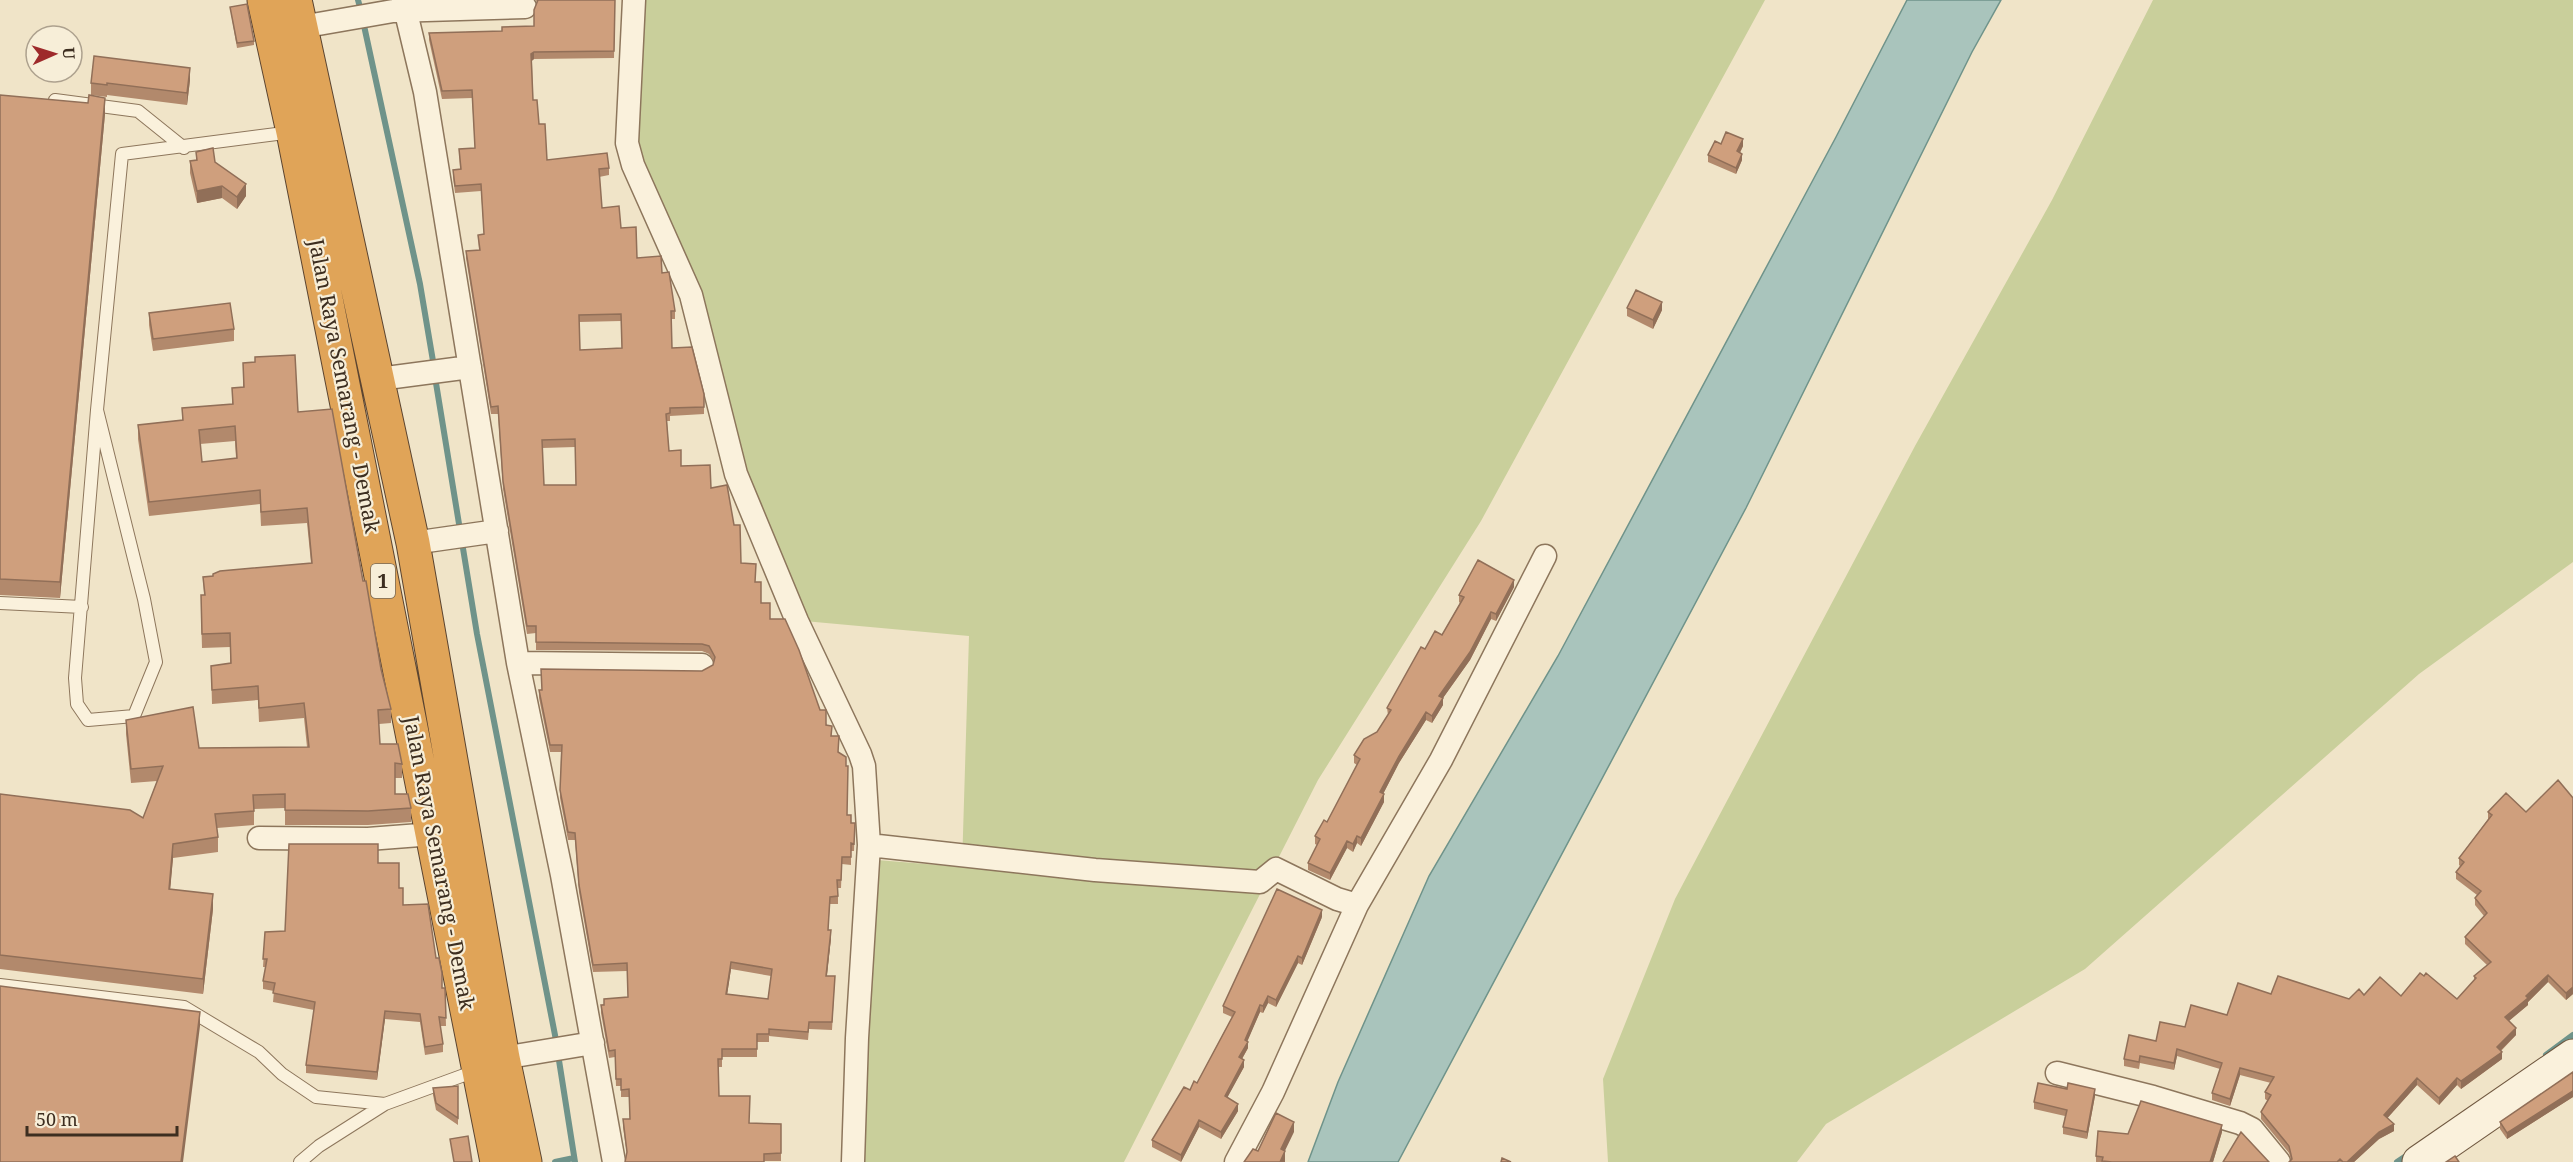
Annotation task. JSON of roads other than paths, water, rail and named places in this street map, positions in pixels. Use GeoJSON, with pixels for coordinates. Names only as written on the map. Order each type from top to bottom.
{"type":"FeatureCollection","features":[{"type":"Feature","properties":{"kind":"highway","name":"Jalan Raya Semarang - Demak"},"geometry":{"type":"LineString","coordinates":[[264,0],[293,132],[433,834],[503,1060],[497,1162]]}},
{"type":"Feature","properties":{"kind":"highway","name":"Jalan Raya Semarang - Demak"},"geometry":{"type":"LineString","coordinates":[[298,14],[391,378],[421,542],[503,1060],[525,1162]]}},
{"type":"Feature","properties":{"kind":"street"},"geometry":{"type":"LineString","coordinates":[[634,0],[627,143],[633,165],[691,295],[736,474],[797,621],[861,754],[864,766],[869,845],[857,1038],[854,1162]]}},
{"type":"Feature","properties":{"kind":"street"},"geometry":{"type":"LineString","coordinates":[[400,7],[425,92],[489,532],[562,875],[584,1045],[614,1162]]}},
{"type":"Feature","properties":{"kind":"street"},"geometry":{"type":"LineString","coordinates":[[298,14],[337,19],[400,7],[525,7]]}},
{"type":"Feature","properties":{"kind":"street"},"geometry":{"type":"LineString","coordinates":[[391,378],[464,368]]}},
{"type":"Feature","properties":{"kind":"street"},"geometry":{"type":"LineString","coordinates":[[421,542],[489,532]]}},
{"type":"Feature","properties":{"kind":"street"},"geometry":{"type":"LineString","coordinates":[[1236,1162],[1273,1092],[1357,905],[1441,760],[1545,556]]}},
{"type":"Feature","properties":{"kind":"street"},"geometry":{"type":"LineString","coordinates":[[518,663],[702,665]]}},
{"type":"Feature","properties":{"kind":"street"},"geometry":{"type":"LineString","coordinates":[[259,838],[368,839],[433,834]]}},
{"type":"Feature","properties":{"kind":"street"},"geometry":{"type":"LineString","coordinates":[[869,845],[1095,870],[1260,882],[1276,869],[1337,899],[1357,905]]}},
{"type":"Feature","properties":{"kind":"street"},"geometry":{"type":"LineString","coordinates":[[503,1060],[584,1045]]}},
{"type":"Feature","properties":{"kind":"street"},"geometry":{"type":"LineString","coordinates":[[2419,1162],[2573,1056]]}},
{"type":"Feature","properties":{"kind":"street"},"geometry":{"type":"LineString","coordinates":[[2057,1073],[2154,1097],[2240,1123],[2252,1130],[2279,1162]]}},
{"type":"Feature","properties":{"kind":"lane"},"geometry":{"type":"LineString","coordinates":[[45,99],[138,111],[184,148]]}},
{"type":"Feature","properties":{"kind":"lane"},"geometry":{"type":"LineString","coordinates":[[97,410],[144,599],[156,662],[134,716],[88,720],[77,704],[75,678],[97,410],[122,154],[184,148],[293,132]]}},
{"type":"Feature","properties":{"kind":"lane"},"geometry":{"type":"LineString","coordinates":[[0,603],[82,607]]}},
{"type":"Feature","properties":{"kind":"lane"},"geometry":{"type":"LineString","coordinates":[[0,985],[184,1007],[260,1052],[282,1074],[316,1097],[385,1104]]}},
{"type":"Feature","properties":{"kind":"lane"},"geometry":{"type":"LineString","coordinates":[[300,1162],[319,1146],[385,1104],[503,1060]]}},
{"type":"Feature","properties":{"kind":"water"},"geometry":{"type":"Polygon","coordinates":[[[1907,0],[2001,0],[1972,52],[1746,508],[1398,1162],[1308,1162],[1338,1082],[1429,876],[1558,656],[1907,0]]]}},
{"type":"Feature","properties":{"kind":"waterway"},"geometry":{"type":"LineString","coordinates":[[358,0],[361,11]]}},
{"type":"Feature","properties":{"kind":"waterway"},"geometry":{"type":"LineString","coordinates":[[363,21],[420,284],[434,367]]}},
{"type":"Feature","properties":{"kind":"waterway"},"geometry":{"type":"LineString","coordinates":[[435,377],[477,634],[555,1035],[575,1162]]}},
{"type":"Feature","properties":{"kind":"waterway"},"geometry":{"type":"LineString","coordinates":[[2546,1055],[2573,1035]]}},
{"type":"Feature","properties":{"kind":"waterway"},"geometry":{"type":"LineString","coordinates":[[2397,1162],[2409,1154]]}},
{"type":"Feature","properties":{"kind":"waterway"},"geometry":{"type":"LineString","coordinates":[[555,1162],[574,1158]]}}]}
